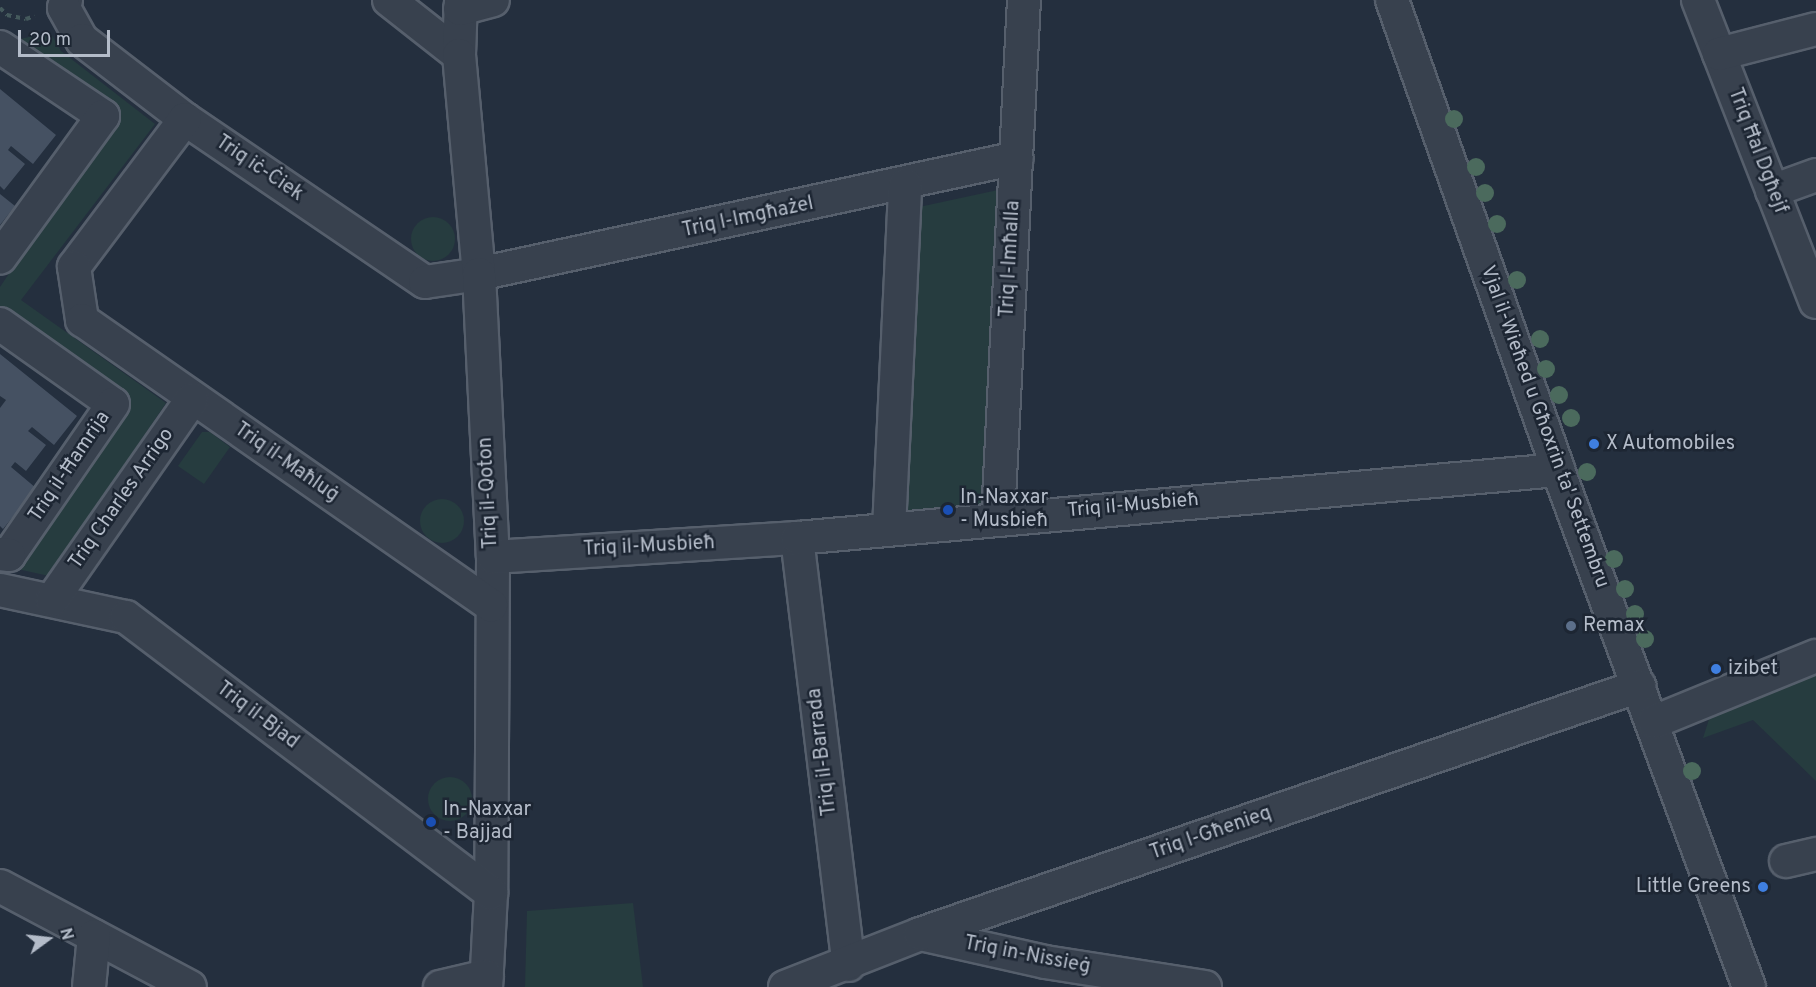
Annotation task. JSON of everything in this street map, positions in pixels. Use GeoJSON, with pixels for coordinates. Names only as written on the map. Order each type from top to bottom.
{"type":"FeatureCollection","features":[{"type":"Feature","properties":{"kind":"street"},"geometry":{"type":"LineString","coordinates":[[390,0],[459,55]]}},
{"type":"Feature","properties":{"kind":"street"},"geometry":{"type":"LineString","coordinates":[[461,5],[494,0]]}},
{"type":"Feature","properties":{"kind":"street","name":"Triq l-Imħalla"},"geometry":{"type":"LineString","coordinates":[[998,518],[1024,0]]}},
{"type":"Feature","properties":{"kind":"street","name":"Vjal il-Wieħed u Għoxrin ta' Settembru"},"geometry":{"type":"LineString","coordinates":[[1392,0],[1558,470],[1654,722],[1743,984]]}},
{"type":"Feature","properties":{"kind":"street","name":"Triq Ħal Dgħejf"},"geometry":{"type":"LineString","coordinates":[[1698,0],[1816,302]]}},
{"type":"Feature","properties":{"kind":"street","name":"Triq iċ-Ċiek"},"geometry":{"type":"LineString","coordinates":[[65,4],[82,40],[184,119],[425,282],[478,274]]}},
{"type":"Feature","properties":{"kind":"street","name":"Triq il-Qoton"},"geometry":{"type":"LineString","coordinates":[[461,5],[459,55],[478,274],[493,557],[491,893],[486,982]]}},
{"type":"Feature","properties":{"kind":"street"},"geometry":{"type":"LineString","coordinates":[[1719,54],[1816,29]]}},
{"type":"Feature","properties":{"kind":"street"},"geometry":{"type":"LineString","coordinates":[[0,47],[103,116],[0,258]]}},
{"type":"Feature","properties":{"kind":"street","name":"Triq il-Maħluġ"},"geometry":{"type":"LineString","coordinates":[[184,119],[74,267],[82,320],[192,399],[491,605]]}},
{"type":"Feature","properties":{"kind":"street","name":"Triq l-Imgħażel"},"geometry":{"type":"LineString","coordinates":[[478,274],[905,184],[1017,158]]}},
{"type":"Feature","properties":{"kind":"street"},"geometry":{"type":"LineString","coordinates":[[1772,191],[1816,175]]}},
{"type":"Feature","properties":{"kind":"street"},"geometry":{"type":"LineString","coordinates":[[888,529],[905,184]]}},
{"type":"Feature","properties":{"kind":"street","name":"Triq il-Ħamrija"},"geometry":{"type":"LineString","coordinates":[[0,324],[113,404],[5,555]]}},
{"type":"Feature","properties":{"kind":"street","name":"Triq Charles Arrigo"},"geometry":{"type":"LineString","coordinates":[[52,600],[192,399]]}},
{"type":"Feature","properties":{"kind":"street","name":"Triq il-Musbieħ"},"geometry":{"type":"LineString","coordinates":[[493,557],[797,538],[998,518],[1558,470]]}},
{"type":"Feature","properties":{"kind":"street","name":"Triq il-Barrada"},"geometry":{"type":"LineString","coordinates":[[797,538],[849,964]]}},
{"type":"Feature","properties":{"kind":"street","name":"Triq il-Bjad"},"geometry":{"type":"LineString","coordinates":[[0,590],[126,617],[491,893]]}},
{"type":"Feature","properties":{"kind":"street"},"geometry":{"type":"LineString","coordinates":[[1654,722],[1816,656]]}},
{"type":"Feature","properties":{"kind":"street","name":"Triq l-Għenieq"},"geometry":{"type":"LineString","coordinates":[[785,987],[849,964],[920,934],[1639,686]]}},
{"type":"Feature","properties":{"kind":"street"},"geometry":{"type":"LineString","coordinates":[[1786,861],[1816,854]]}},
{"type":"Feature","properties":{"kind":"street"},"geometry":{"type":"LineString","coordinates":[[0,886],[190,987]]}},
{"type":"Feature","properties":{"kind":"street","name":"Triq in-Nissieġ"},"geometry":{"type":"LineString","coordinates":[[920,934],[1045,962],[1205,987]]}},
{"type":"Feature","properties":{"kind":"street"},"geometry":{"type":"LineString","coordinates":[[89,987],[94,936]]}},
{"type":"Feature","properties":{"kind":"street"},"geometry":{"type":"LineString","coordinates":[[440,987],[486,982]]}},
{"type":"Feature","properties":{"kind":"path"},"geometry":{"type":"LineString","coordinates":[[0,8],[7,15],[26,19],[65,4]]}},
{"type":"Feature","properties":{"kind":"green space"},"geometry":{"type":"Polygon","coordinates":[[[50,32],[61,51],[155,124],[21,300],[166,403],[49,576],[13,568],[129,405],[0,310],[0,287],[115,116],[16,40],[50,32]]]}},
{"type":"Feature","properties":{"kind":"green space"},"geometry":{"type":"Polygon","coordinates":[[[998,190],[985,509],[904,520],[919,207],[998,190]]]}},
{"type":"Feature","properties":{"kind":"green space"},"geometry":{"type":"Polygon","coordinates":[[[433,217],[448,224],[455,239],[448,254],[433,261],[418,254],[411,239],[418,224],[433,217]]]}},
{"type":"Feature","properties":{"kind":"green space"},"geometry":{"type":"Polygon","coordinates":[[[202,432],[210,432],[230,447],[204,484],[178,466],[202,432]]]}},
{"type":"Feature","properties":{"kind":"green space"},"geometry":{"type":"Polygon","coordinates":[[[442,499],[457,506],[464,521],[457,536],[442,543],[427,536],[420,521],[427,506],[442,499]]]}},
{"type":"Feature","properties":{"kind":"green space"},"geometry":{"type":"Polygon","coordinates":[[[1816,672],[1816,781],[1753,720],[1703,738],[1711,713],[1816,672]]]}},
{"type":"Feature","properties":{"kind":"green space"},"geometry":{"type":"Polygon","coordinates":[[[450,777],[465,784],[472,799],[465,814],[450,821],[435,814],[428,799],[435,784],[450,777]]]}},
{"type":"Feature","properties":{"kind":"green space"},"geometry":{"type":"Polygon","coordinates":[[[633,903],[643,987],[525,987],[527,911],[633,903]]]}},
{"type":"Feature","properties":{"kind":"building"},"geometry":{"type":"Polygon","coordinates":[[[0,89],[56,135],[33,164],[11,146],[8,150],[25,164],[4,190],[0,186],[0,89]]]}},
{"type":"Feature","properties":{"kind":"building"},"geometry":{"type":"Polygon","coordinates":[[[0,194],[15,206],[0,225],[0,194]]]}},
{"type":"Feature","properties":{"kind":"building"},"geometry":{"type":"Polygon","coordinates":[[[0,354],[77,416],[54,445],[32,427],[28,431],[46,445],[26,471],[15,462],[11,467],[36,488],[3,529],[0,526],[0,408],[6,400],[0,396],[0,354]]]}},
{"type":"Feature","properties":{"kind":"place","name":"X Automobiles"},"geometry":{"type":"Point","coordinates":[1594,444]}},
{"type":"Feature","properties":{"kind":"place","name":"In-Naxxar - Musbieħ"},"geometry":{"type":"Point","coordinates":[948,510]}},
{"type":"Feature","properties":{"kind":"place","name":"Remax"},"geometry":{"type":"Point","coordinates":[1571,626]}},
{"type":"Feature","properties":{"kind":"place","name":"izibet"},"geometry":{"type":"Point","coordinates":[1716,669]}},
{"type":"Feature","properties":{"kind":"place","name":"In-Naxxar - Bajjad"},"geometry":{"type":"Point","coordinates":[431,822]}},
{"type":"Feature","properties":{"kind":"place","name":"Little Greens"},"geometry":{"type":"Point","coordinates":[1763,887]}}]}
